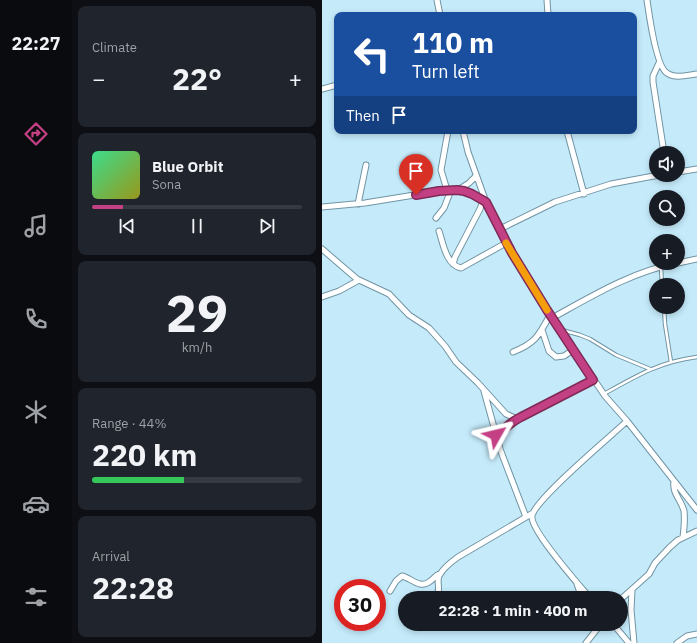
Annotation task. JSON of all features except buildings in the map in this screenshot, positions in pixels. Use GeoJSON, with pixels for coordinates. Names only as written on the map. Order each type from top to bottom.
{"type":"FeatureCollection","features":[{"type":"Feature","properties":{"kind":"street"},"geometry":{"type":"LineString","coordinates":[[437,0],[439,12]]}},
{"type":"Feature","properties":{"kind":"street"},"geometry":{"type":"LineString","coordinates":[[547,0],[548,12]]}},
{"type":"Feature","properties":{"kind":"street"},"geometry":{"type":"LineString","coordinates":[[647,0],[659,63],[666,73],[675,76],[697,74]]}},
{"type":"Feature","properties":{"kind":"street"},"geometry":{"type":"LineString","coordinates":[[659,63],[653,76],[653,82],[663,146]]}},
{"type":"Feature","properties":{"kind":"street"},"geometry":{"type":"LineString","coordinates":[[322,89],[334,86]]}},
{"type":"Feature","properties":{"kind":"street"},"geometry":{"type":"LineString","coordinates":[[447,134],[441,170],[452,190]]}},
{"type":"Feature","properties":{"kind":"street"},"geometry":{"type":"LineString","coordinates":[[464,134],[484,201],[506,243],[551,317],[603,394],[697,510]]}},
{"type":"Feature","properties":{"kind":"street"},"geometry":{"type":"LineString","coordinates":[[568,134],[584,194]]}},
{"type":"Feature","properties":{"kind":"street"},"geometry":{"type":"LineString","coordinates":[[358,204],[366,165]]}},
{"type":"Feature","properties":{"kind":"street"},"geometry":{"type":"LineString","coordinates":[[685,171],[697,169]]}},
{"type":"Feature","properties":{"kind":"street"},"geometry":{"type":"LineString","coordinates":[[322,207],[358,204],[452,190],[465,186],[476,176]]}},
{"type":"Feature","properties":{"kind":"street"},"geometry":{"type":"LineString","coordinates":[[500,229],[555,202],[584,194],[611,184],[649,177]]}},
{"type":"Feature","properties":{"kind":"street"},"geometry":{"type":"LineString","coordinates":[[452,190],[464,191],[484,201]]}},
{"type":"Feature","properties":{"kind":"street"},"geometry":{"type":"LineString","coordinates":[[436,218],[444,208],[452,190]]}},
{"type":"Feature","properties":{"kind":"street"},"geometry":{"type":"LineString","coordinates":[[453,264],[454,257],[484,201]]}},
{"type":"Feature","properties":{"kind":"street"},"geometry":{"type":"LineString","coordinates":[[439,231],[446,252],[453,264],[458,268],[465,267],[486,253],[506,243]]}},
{"type":"Feature","properties":{"kind":"street"},"geometry":{"type":"LineString","coordinates":[[322,249],[360,280],[389,294],[408,315],[429,328],[445,346],[456,362],[484,389],[506,414],[516,418],[521,417],[593,380]]}},
{"type":"Feature","properties":{"kind":"street"},"geometry":{"type":"LineString","coordinates":[[685,261],[697,259]]}},
{"type":"Feature","properties":{"kind":"street"},"geometry":{"type":"LineString","coordinates":[[513,352],[532,343],[551,317],[631,276],[649,270]]}},
{"type":"Feature","properties":{"kind":"street"},"geometry":{"type":"LineString","coordinates":[[322,297],[339,291],[360,280]]}},
{"type":"Feature","properties":{"kind":"street"},"geometry":{"type":"LineString","coordinates":[[542,330],[549,351],[556,357],[564,356],[573,350]]}},
{"type":"Feature","properties":{"kind":"street"},"geometry":{"type":"LineString","coordinates":[[484,389],[496,435],[526,517]]}},
{"type":"Feature","properties":{"kind":"street"},"geometry":{"type":"LineString","coordinates":[[496,435],[511,424],[516,418]]}},
{"type":"Feature","properties":{"kind":"street"},"geometry":{"type":"LineString","coordinates":[[584,591],[545,542],[533,524],[532,516],[539,503],[559,482],[627,422]]}},
{"type":"Feature","properties":{"kind":"street"},"geometry":{"type":"LineString","coordinates":[[674,481],[674,492],[684,510],[683,537]]}},
{"type":"Feature","properties":{"kind":"street"},"geometry":{"type":"LineString","coordinates":[[438,591],[438,579],[447,565],[533,513]]}},
{"type":"Feature","properties":{"kind":"street"},"geometry":{"type":"LineString","coordinates":[[628,593],[649,574],[655,563],[670,547],[683,537],[697,531]]}},
{"type":"Feature","properties":{"kind":"street"},"geometry":{"type":"LineString","coordinates":[[390,591],[396,581],[402,576],[418,584],[426,584],[436,574],[441,573]]}},
{"type":"Feature","properties":{"kind":"street"},"geometry":{"type":"LineString","coordinates":[[577,582],[580,591]]}},
{"type":"Feature","properties":{"kind":"street"},"geometry":{"type":"LineString","coordinates":[[632,590],[631,610],[634,643]]}},
{"type":"Feature","properties":{"kind":"street"},"geometry":{"type":"LineString","coordinates":[[586,643],[595,631]]}},
{"type":"Feature","properties":{"kind":"street"},"geometry":{"type":"LineString","coordinates":[[619,631],[628,643]]}},
{"type":"Feature","properties":{"kind":"street"},"geometry":{"type":"LineString","coordinates":[[677,643],[687,636],[697,634]]}},
{"type":"Feature","properties":{"kind":"lane"},"geometry":{"type":"LineString","coordinates":[[665,314],[671,362]]}},
{"type":"Feature","properties":{"kind":"lane"},"geometry":{"type":"LineString","coordinates":[[560,329],[585,337],[616,355],[650,369]]}},
{"type":"Feature","properties":{"kind":"lane"},"geometry":{"type":"LineString","coordinates":[[603,394],[650,369],[680,359],[697,357]]}},
{"type":"Feature","properties":{"kind":"slow traffic"},"geometry":{"type":"LineString","coordinates":[[506,243],[547,310]]}},
{"type":"Feature","properties":{"kind":"route"},"geometry":{"type":"LineString","coordinates":[[416,195],[457,190],[472,194],[486,202],[512,253],[593,380],[517,419],[516,418],[514,422],[496,435]]}}]}
